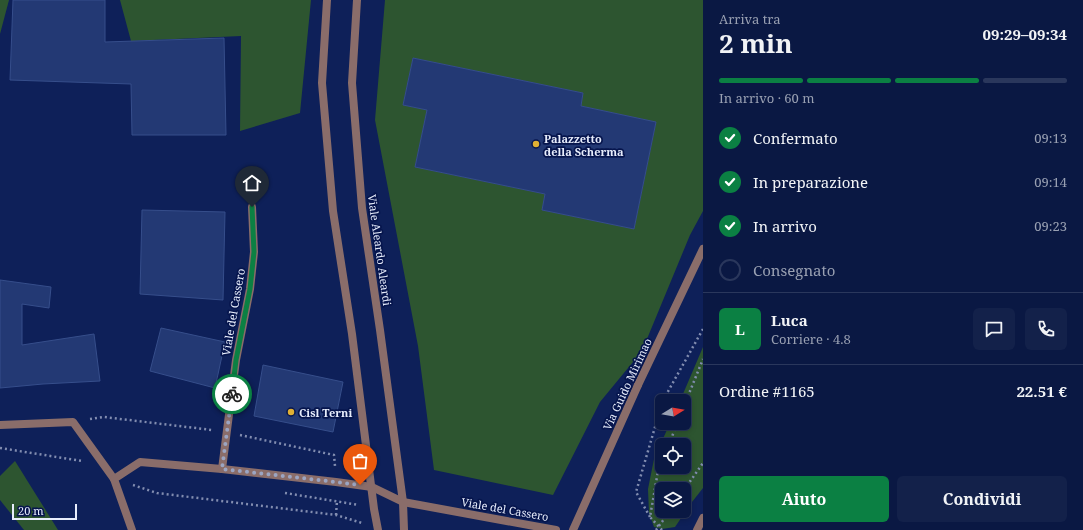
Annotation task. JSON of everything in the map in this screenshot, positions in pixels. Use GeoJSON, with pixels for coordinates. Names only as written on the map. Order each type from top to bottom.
{"type":"FeatureCollection","features":[{"type":"Feature","properties":{"kind":"street"},"geometry":{"type":"LineString","coordinates":[[327,0],[322,83],[333,211],[352,334],[378,530]]}},
{"type":"Feature","properties":{"kind":"street","name":"Viale Aleardo Aleardi"},"geometry":{"type":"LineString","coordinates":[[357,0],[352,83],[362,208],[403,502]]}},
{"type":"Feature","properties":{"kind":"street","name":"Viale del Cassero"},"geometry":{"type":"LineString","coordinates":[[222,469],[236,360],[250,289],[254,252],[252,207]]}},
{"type":"Feature","properties":{"kind":"street","name":"Via Guido Mirimao"},"geometry":{"type":"LineString","coordinates":[[573,530],[638,385],[703,249]]}},
{"type":"Feature","properties":{"kind":"street"},"geometry":{"type":"LineString","coordinates":[[0,425],[73,422],[114,479],[132,530]]}},
{"type":"Feature","properties":{"kind":"street","name":"Viale del Cassero"},"geometry":{"type":"LineString","coordinates":[[114,479],[140,462],[222,469],[336,482],[372,487],[403,502],[556,530]]}},
{"type":"Feature","properties":{"kind":"street"},"geometry":{"type":"LineString","coordinates":[[403,502],[404,530]]}},
{"type":"Feature","properties":{"kind":"street"},"geometry":{"type":"LineString","coordinates":[[697,530],[703,518]]}},
{"type":"Feature","properties":{"kind":"path"},"geometry":{"type":"LineString","coordinates":[[667,394],[703,329]]}},
{"type":"Feature","properties":{"kind":"path"},"geometry":{"type":"LineString","coordinates":[[689,394],[703,359]]}},
{"type":"Feature","properties":{"kind":"path"},"geometry":{"type":"LineString","coordinates":[[655,427],[636,492],[650,517],[662,530]]}},
{"type":"Feature","properties":{"kind":"path"},"geometry":{"type":"LineString","coordinates":[[690,482],[703,463]]}},
{"type":"Feature","properties":{"kind":"path"},"geometry":{"type":"LineString","coordinates":[[650,517],[657,474]]}},
{"type":"Feature","properties":{"kind":"path"},"geometry":{"type":"LineString","coordinates":[[114,479],[157,493],[336,515],[364,524]]}},
{"type":"Feature","properties":{"kind":"path"},"geometry":{"type":"LineString","coordinates":[[656,530],[665,518]]}},
{"type":"Feature","properties":{"kind":"green space"},"geometry":{"type":"Polygon","coordinates":[[[0,0],[9,0],[0,34],[0,0]]]}},
{"type":"Feature","properties":{"kind":"green space"},"geometry":{"type":"Polygon","coordinates":[[[120,0],[311,0],[300,113],[240,131],[241,36],[131,41],[120,0]]]}},
{"type":"Feature","properties":{"kind":"green space"},"geometry":{"type":"Polygon","coordinates":[[[385,0],[703,0],[703,211],[690,235],[642,351],[600,402],[553,495],[434,470],[418,346],[375,120],[385,0]],[[413,58],[403,105],[427,110],[415,167],[545,194],[542,210],[634,229],[656,122],[581,106],[583,93],[413,58]]]}},
{"type":"Feature","properties":{"kind":"green space"},"geometry":{"type":"Polygon","coordinates":[[[703,347],[703,488],[691,503],[691,482],[655,482],[655,518],[681,518],[675,527],[662,529],[654,527],[649,513],[648,489],[655,457],[655,474],[691,474],[691,438],[663,438],[667,430],[691,430],[691,394],[683,394],[703,347]]]}},
{"type":"Feature","properties":{"kind":"green space"},"geometry":{"type":"Polygon","coordinates":[[[15,461],[58,530],[24,530],[0,500],[0,476],[15,461]]]}},
{"type":"Feature","properties":{"kind":"building"},"geometry":{"type":"Polygon","coordinates":[[[13,0],[105,0],[105,42],[224,38],[226,135],[132,135],[131,84],[10,80],[13,0]]]}},
{"type":"Feature","properties":{"kind":"building","name":"Palazzetto della Scherma"},"geometry":{"type":"Polygon","coordinates":[[[413,58],[583,93],[581,106],[656,122],[634,229],[542,210],[545,194],[415,167],[427,110],[403,105],[413,58]]]}},
{"type":"Feature","properties":{"kind":"building"},"geometry":{"type":"Polygon","coordinates":[[[142,210],[225,212],[223,300],[140,294],[142,210]]]}},
{"type":"Feature","properties":{"kind":"building"},"geometry":{"type":"Polygon","coordinates":[[[0,280],[51,287],[49,308],[22,304],[22,345],[94,334],[100,381],[0,388],[0,280]]]}},
{"type":"Feature","properties":{"kind":"building"},"geometry":{"type":"Polygon","coordinates":[[[161,328],[225,342],[215,388],[150,371],[161,328]]]}},
{"type":"Feature","properties":{"kind":"building"},"geometry":{"type":"Polygon","coordinates":[[[263,365],[343,382],[333,432],[254,416],[263,365]]]}},
{"type":"Feature","properties":{"kind":"way so far"},"geometry":{"type":"LineString","coordinates":[[232,394],[222,469],[360,485]]}},
{"type":"Feature","properties":{"kind":"place","name":"Palazzetto della Scherma"},"geometry":{"type":"Point","coordinates":[536,144]}},
{"type":"Feature","properties":{"kind":"place","name":"Cisl Terni"},"geometry":{"type":"Point","coordinates":[291,412]}},
{"type":"Feature","properties":{"kind":"route"},"geometry":{"type":"LineString","coordinates":[[232,394],[236,360],[250,289],[254,252],[252,207]]}}]}
